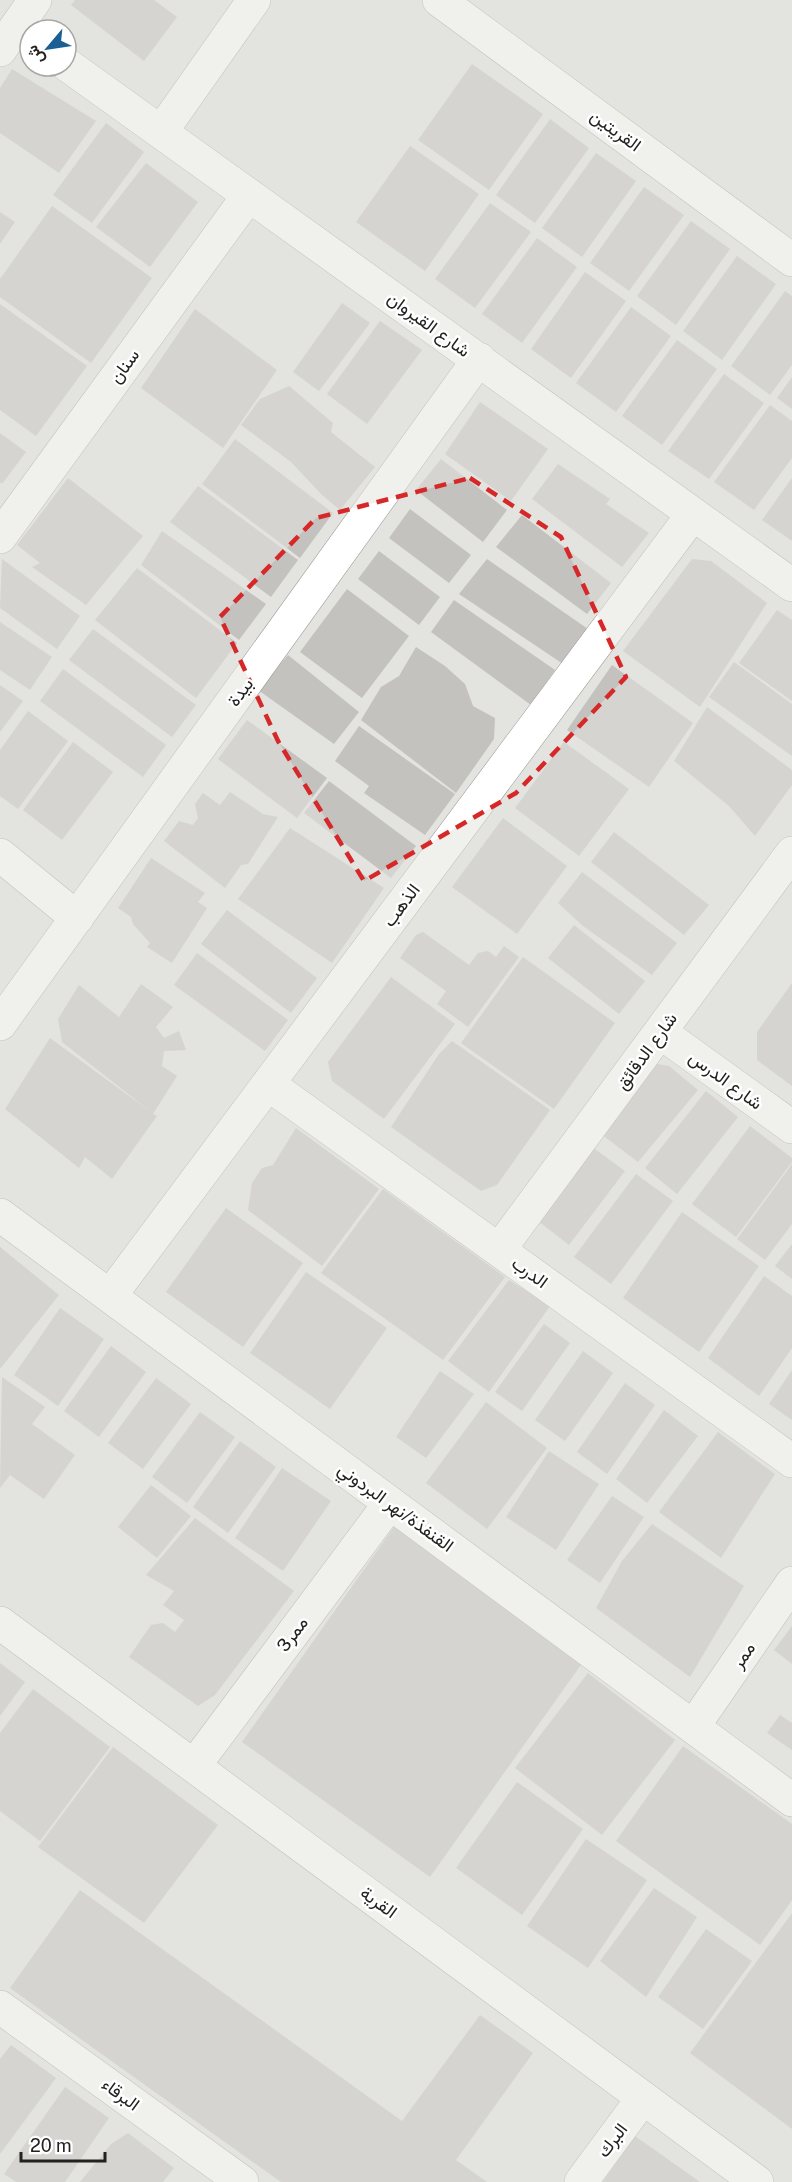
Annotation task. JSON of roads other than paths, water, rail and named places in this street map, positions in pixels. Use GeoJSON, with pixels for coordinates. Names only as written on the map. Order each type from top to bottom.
{"type":"FeatureCollection","features":[{"type":"Feature","properties":{"kind":"street"},"geometry":{"type":"LineString","coordinates":[[15,38],[35,0]]}},
{"type":"Feature","properties":{"kind":"street"},"geometry":{"type":"LineString","coordinates":[[161,132],[254,0]]}},
{"type":"Feature","properties":{"kind":"street","name":"القريتين"},"geometry":{"type":"LineString","coordinates":[[439,0],[792,260]]}},
{"type":"Feature","properties":{"kind":"street","name":"شارع القيروان"},"geometry":{"type":"LineString","coordinates":[[78,73],[792,585]]}},
{"type":"Feature","properties":{"kind":"street","name":"سنان"},"geometry":{"type":"LineString","coordinates":[[0,537],[249,195]]}},
{"type":"Feature","properties":{"kind":"street","name":"بيدة"},"geometry":{"type":"LineString","coordinates":[[0,1024],[479,359]]}},
{"type":"Feature","properties":{"kind":"street","name":"الذهب"},"geometry":{"type":"LineString","coordinates":[[110,1296],[693,514]]}},
{"type":"Feature","properties":{"kind":"street","name":"شارع الدقائق"},"geometry":{"type":"LineString","coordinates":[[499,1250],[792,853]]}},
{"type":"Feature","properties":{"kind":"street"},"geometry":{"type":"LineString","coordinates":[[0,855],[77,918]]}},
{"type":"Feature","properties":{"kind":"street","name":"شارع الدرس"},"geometry":{"type":"LineString","coordinates":[[660,1032],[792,1127]]}},
{"type":"Feature","properties":{"kind":"street","name":"الدرب"},"geometry":{"type":"LineString","coordinates":[[268,1084],[792,1461]]}},
{"type":"Feature","properties":{"kind":"street","name":"القنفذة/نهر البردوني"},"geometry":{"type":"LineString","coordinates":[[0,1215],[792,1800]]}},
{"type":"Feature","properties":{"kind":"street","name":"ممر3"},"geometry":{"type":"LineString","coordinates":[[194,1766],[390,1503]]}},
{"type":"Feature","properties":{"kind":"street","name":"ممر"},"geometry":{"type":"LineString","coordinates":[[693,1727],[792,1583]]}},
{"type":"Feature","properties":{"kind":"street","name":"القرية"},"geometry":{"type":"LineString","coordinates":[[0,1623],[758,2182]]}},
{"type":"Feature","properties":{"kind":"street","name":"البرقاء"},"geometry":{"type":"LineString","coordinates":[[0,2007],[242,2182]]}},
{"type":"Feature","properties":{"kind":"street","name":"البرك"},"geometry":{"type":"LineString","coordinates":[[580,2182],[643,2098]]}}]}
